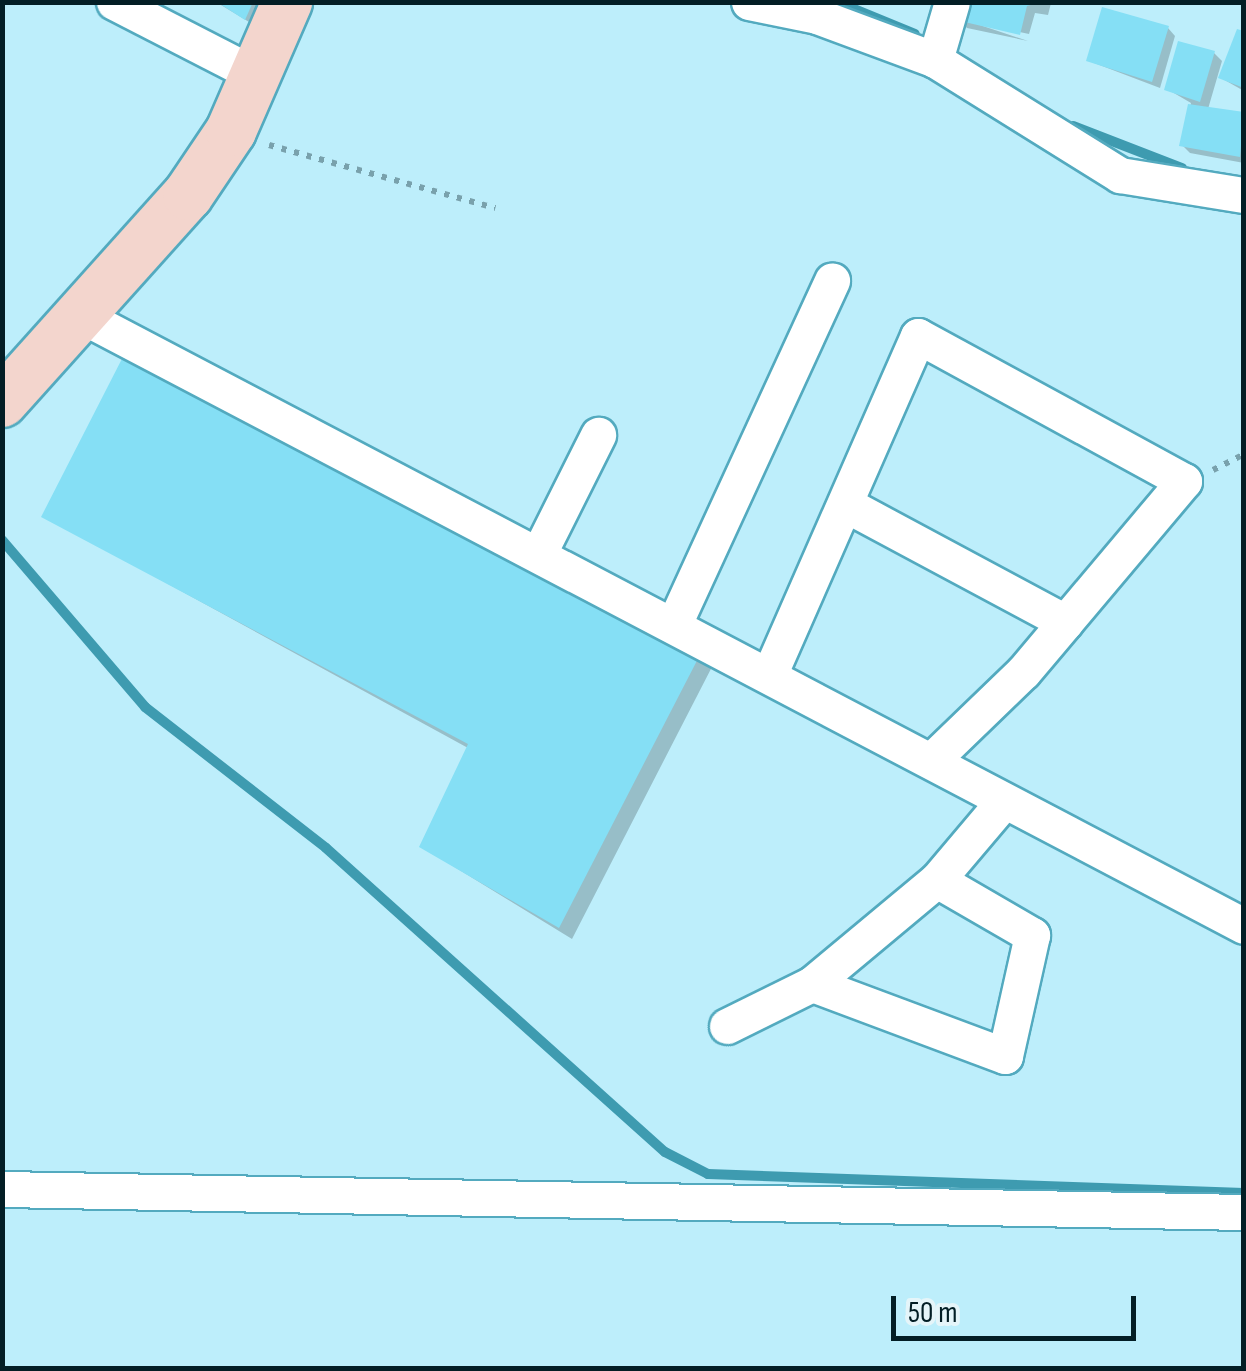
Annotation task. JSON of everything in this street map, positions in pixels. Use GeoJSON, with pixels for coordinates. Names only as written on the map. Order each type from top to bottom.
{"type":"FeatureCollection","features":[{"type":"Feature","properties":{"kind":"street"},"geometry":{"type":"LineString","coordinates":[[114,2],[258,76]]}},
{"type":"Feature","properties":{"kind":"street"},"geometry":{"type":"LineString","coordinates":[[2,402],[84,317],[229,134],[258,76],[287,2]]}},
{"type":"Feature","properties":{"kind":"street"},"geometry":{"type":"LineString","coordinates":[[749,2],[818,16],[935,60],[1120,175],[1244,195]]}},
{"type":"Feature","properties":{"kind":"street"},"geometry":{"type":"LineString","coordinates":[[935,60],[952,2]]}},
{"type":"Feature","properties":{"kind":"street"},"geometry":{"type":"LineString","coordinates":[[675,622],[832,280]]}},
{"type":"Feature","properties":{"kind":"street"},"geometry":{"type":"LineString","coordinates":[[84,317],[540,550],[933,760],[1002,802],[1244,926]]}},
{"type":"Feature","properties":{"kind":"street"},"geometry":{"type":"LineString","coordinates":[[770,673],[918,336],[1184,482],[1065,622],[933,760]]}},
{"type":"Feature","properties":{"kind":"street"},"geometry":{"type":"LineString","coordinates":[[540,550],[598,435]]}},
{"type":"Feature","properties":{"kind":"street"},"geometry":{"type":"LineString","coordinates":[[845,504],[1065,622]]}},
{"type":"Feature","properties":{"kind":"street"},"geometry":{"type":"LineString","coordinates":[[728,1026],[812,984],[937,880],[1002,802]]}},
{"type":"Feature","properties":{"kind":"street"},"geometry":{"type":"LineString","coordinates":[[812,984],[1005,1056],[1032,935],[937,880]]}},
{"type":"Feature","properties":{"kind":"street"},"geometry":{"type":"LineString","coordinates":[[2,1189],[1244,1212]]}},
{"type":"Feature","properties":{"kind":"path"},"geometry":{"type":"LineString","coordinates":[[229,134],[496,208]]}},
{"type":"Feature","properties":{"kind":"building"},"geometry":{"type":"Polygon","coordinates":[[[217,2],[253,2],[245,20],[217,2]]]}},
{"type":"Feature","properties":{"kind":"building"},"geometry":{"type":"Polygon","coordinates":[[[961,2],[1042,2],[1027,6],[1020,35],[956,20],[961,2]]]}},
{"type":"Feature","properties":{"kind":"building"},"geometry":{"type":"Polygon","coordinates":[[[1102,7],[1169,26],[1152,82],[1086,61],[1102,7]]]}},
{"type":"Feature","properties":{"kind":"building"},"geometry":{"type":"Polygon","coordinates":[[[1237,29],[1244,31],[1244,88],[1218,78],[1237,29]]]}},
{"type":"Feature","properties":{"kind":"building"},"geometry":{"type":"Polygon","coordinates":[[[1178,41],[1215,51],[1200,102],[1164,90],[1178,41]]]}},
{"type":"Feature","properties":{"kind":"building"},"geometry":{"type":"Polygon","coordinates":[[[1188,104],[1244,112],[1240,157],[1179,146],[1188,104]]]}},
{"type":"Feature","properties":{"kind":"building"},"geometry":{"type":"Polygon","coordinates":[[[128,347],[703,649],[559,928],[419,847],[468,744],[41,517],[128,347]]]}},
{"type":"Feature","properties":{"kind":"waterway"},"geometry":{"type":"LineString","coordinates":[[837,2],[915,34]]}},
{"type":"Feature","properties":{"kind":"waterway"},"geometry":{"type":"LineString","coordinates":[[1073,126],[1182,168]]}},
{"type":"Feature","properties":{"kind":"waterway"},"geometry":{"type":"LineString","coordinates":[[2,540],[145,707],[326,848],[665,1152],[708,1174],[1244,1193]]}}]}
